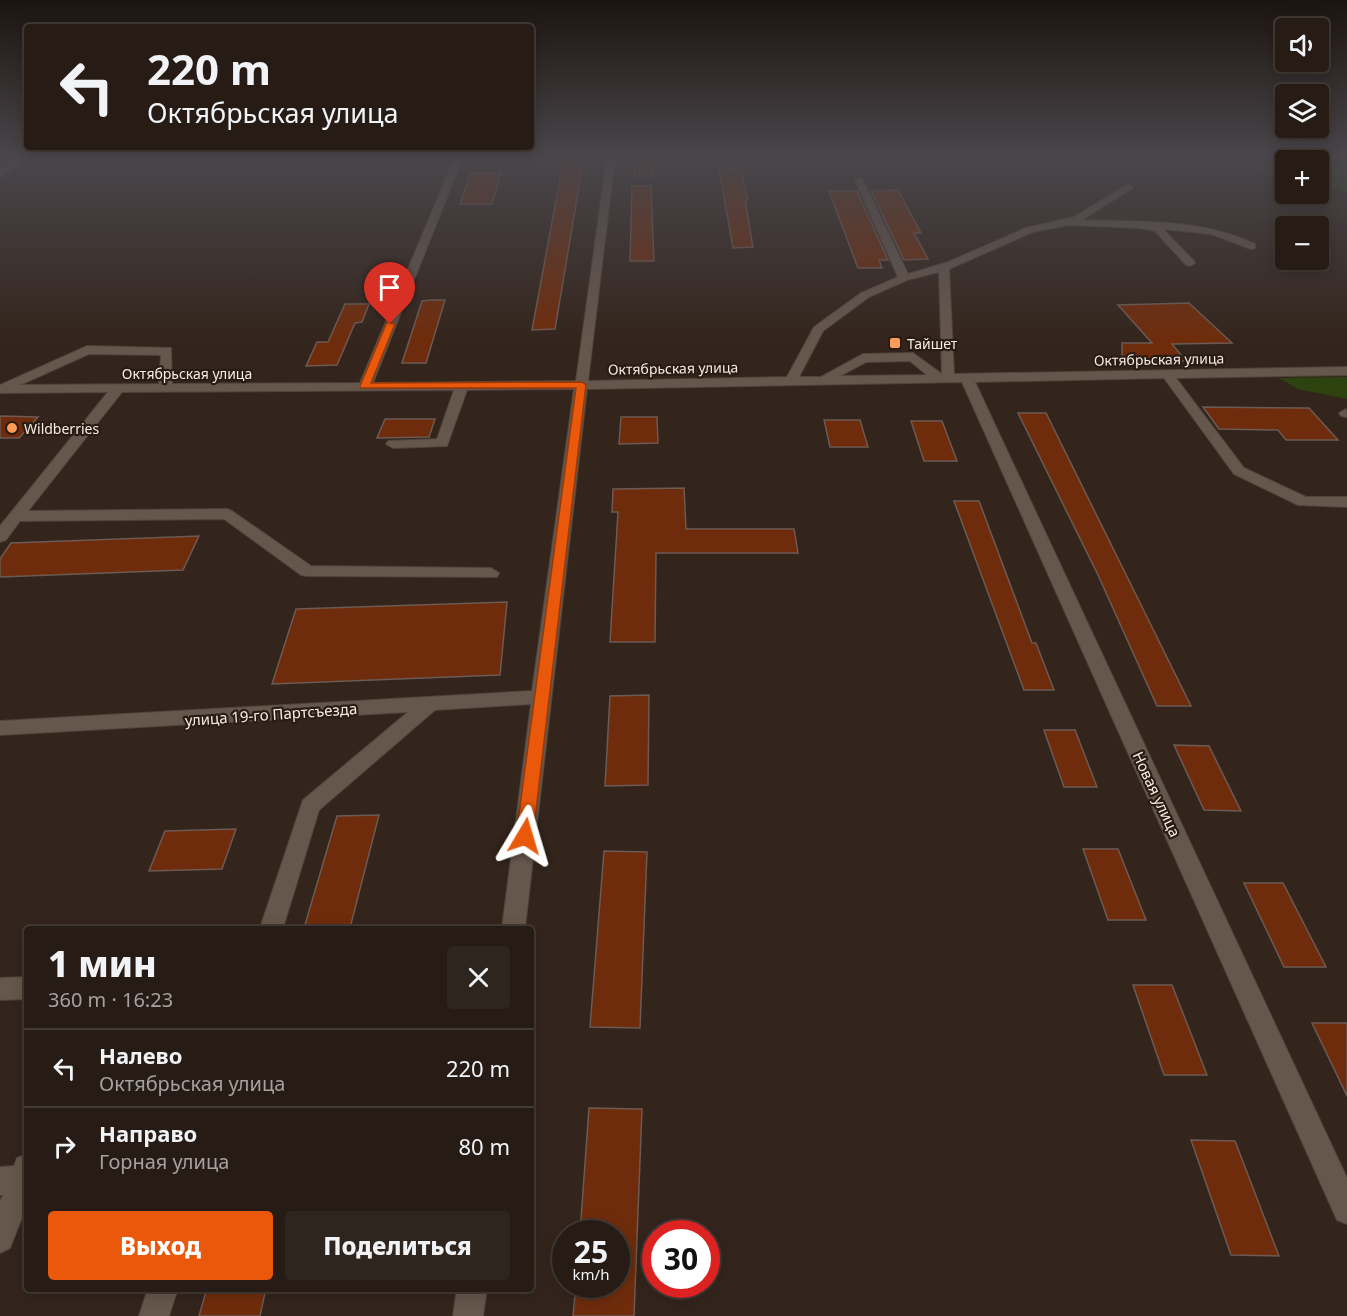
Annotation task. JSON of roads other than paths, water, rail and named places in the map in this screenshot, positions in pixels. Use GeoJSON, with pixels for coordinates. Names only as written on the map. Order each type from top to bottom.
{"type":"FeatureCollection","features":[{"type":"Feature","properties":{"kind":"street"},"geometry":{"type":"LineString","coordinates":[[365,386],[434,218]]}},
{"type":"Feature","properties":{"kind":"street"},"geometry":{"type":"LineString","coordinates":[[514,926],[541,697],[603,218]]}},
{"type":"Feature","properties":{"kind":"street"},"geometry":{"type":"LineString","coordinates":[[877,218],[904,278]]}},
{"type":"Feature","properties":{"kind":"street"},"geometry":{"type":"LineString","coordinates":[[1066,223],[1076,218]]}},
{"type":"Feature","properties":{"kind":"street"},"geometry":{"type":"LineString","coordinates":[[791,381],[818,329],[865,295],[904,278],[944,268],[980,255],[1026,230],[1066,223],[1203,227],[1231,236],[1251,246]]}},
{"type":"Feature","properties":{"kind":"street"},"geometry":{"type":"LineString","coordinates":[[1140,225],[1158,229],[1191,263]]}},
{"type":"Feature","properties":{"kind":"street"},"geometry":{"type":"LineString","coordinates":[[944,268],[951,378]]}},
{"type":"Feature","properties":{"kind":"street"},"geometry":{"type":"LineString","coordinates":[[0,389],[87,350],[167,351],[165,388]]}},
{"type":"Feature","properties":{"kind":"street"},"geometry":{"type":"LineString","coordinates":[[824,380],[863,358],[913,357],[951,378]]}},
{"type":"Feature","properties":{"kind":"street","name":"Октябрьская улица"},"geometry":{"type":"LineString","coordinates":[[0,389],[582,385],[1347,371]]}},
{"type":"Feature","properties":{"kind":"street"},"geometry":{"type":"LineString","coordinates":[[1167,374],[1239,471],[1303,502],[1347,502]]}},
{"type":"Feature","properties":{"kind":"street","name":"Новая улица"},"geometry":{"type":"LineString","coordinates":[[951,378],[1347,1210]]}},
{"type":"Feature","properties":{"kind":"street"},"geometry":{"type":"LineString","coordinates":[[393,444],[442,443],[462,386]]}},
{"type":"Feature","properties":{"kind":"street"},"geometry":{"type":"LineString","coordinates":[[0,537],[118,388]]}},
{"type":"Feature","properties":{"kind":"street"},"geometry":{"type":"LineString","coordinates":[[16,516],[226,514],[307,571],[491,573]]}},
{"type":"Feature","properties":{"kind":"street","name":"улица 19-го Партсъезда"},"geometry":{"type":"LineString","coordinates":[[0,728],[541,697]]}},
{"type":"Feature","properties":{"kind":"street"},"geometry":{"type":"LineString","coordinates":[[273,926],[310,806],[430,704]]}},
{"type":"Feature","properties":{"kind":"street"},"geometry":{"type":"LineString","coordinates":[[0,989],[24,988]]}},
{"type":"Feature","properties":{"kind":"street"},"geometry":{"type":"LineString","coordinates":[[0,1238],[16,1177]]}},
{"type":"Feature","properties":{"kind":"street"},"geometry":{"type":"LineString","coordinates":[[154,1316],[162,1292]]}},
{"type":"Feature","properties":{"kind":"street"},"geometry":{"type":"LineString","coordinates":[[468,1316],[471,1292]]}},
{"type":"Feature","properties":{"kind":"place","name":"Тайшет"},"geometry":{"type":"Point","coordinates":[895,343]}},
{"type":"Feature","properties":{"kind":"place","name":"Wildberries"},"geometry":{"type":"Point","coordinates":[12,428]}}]}
